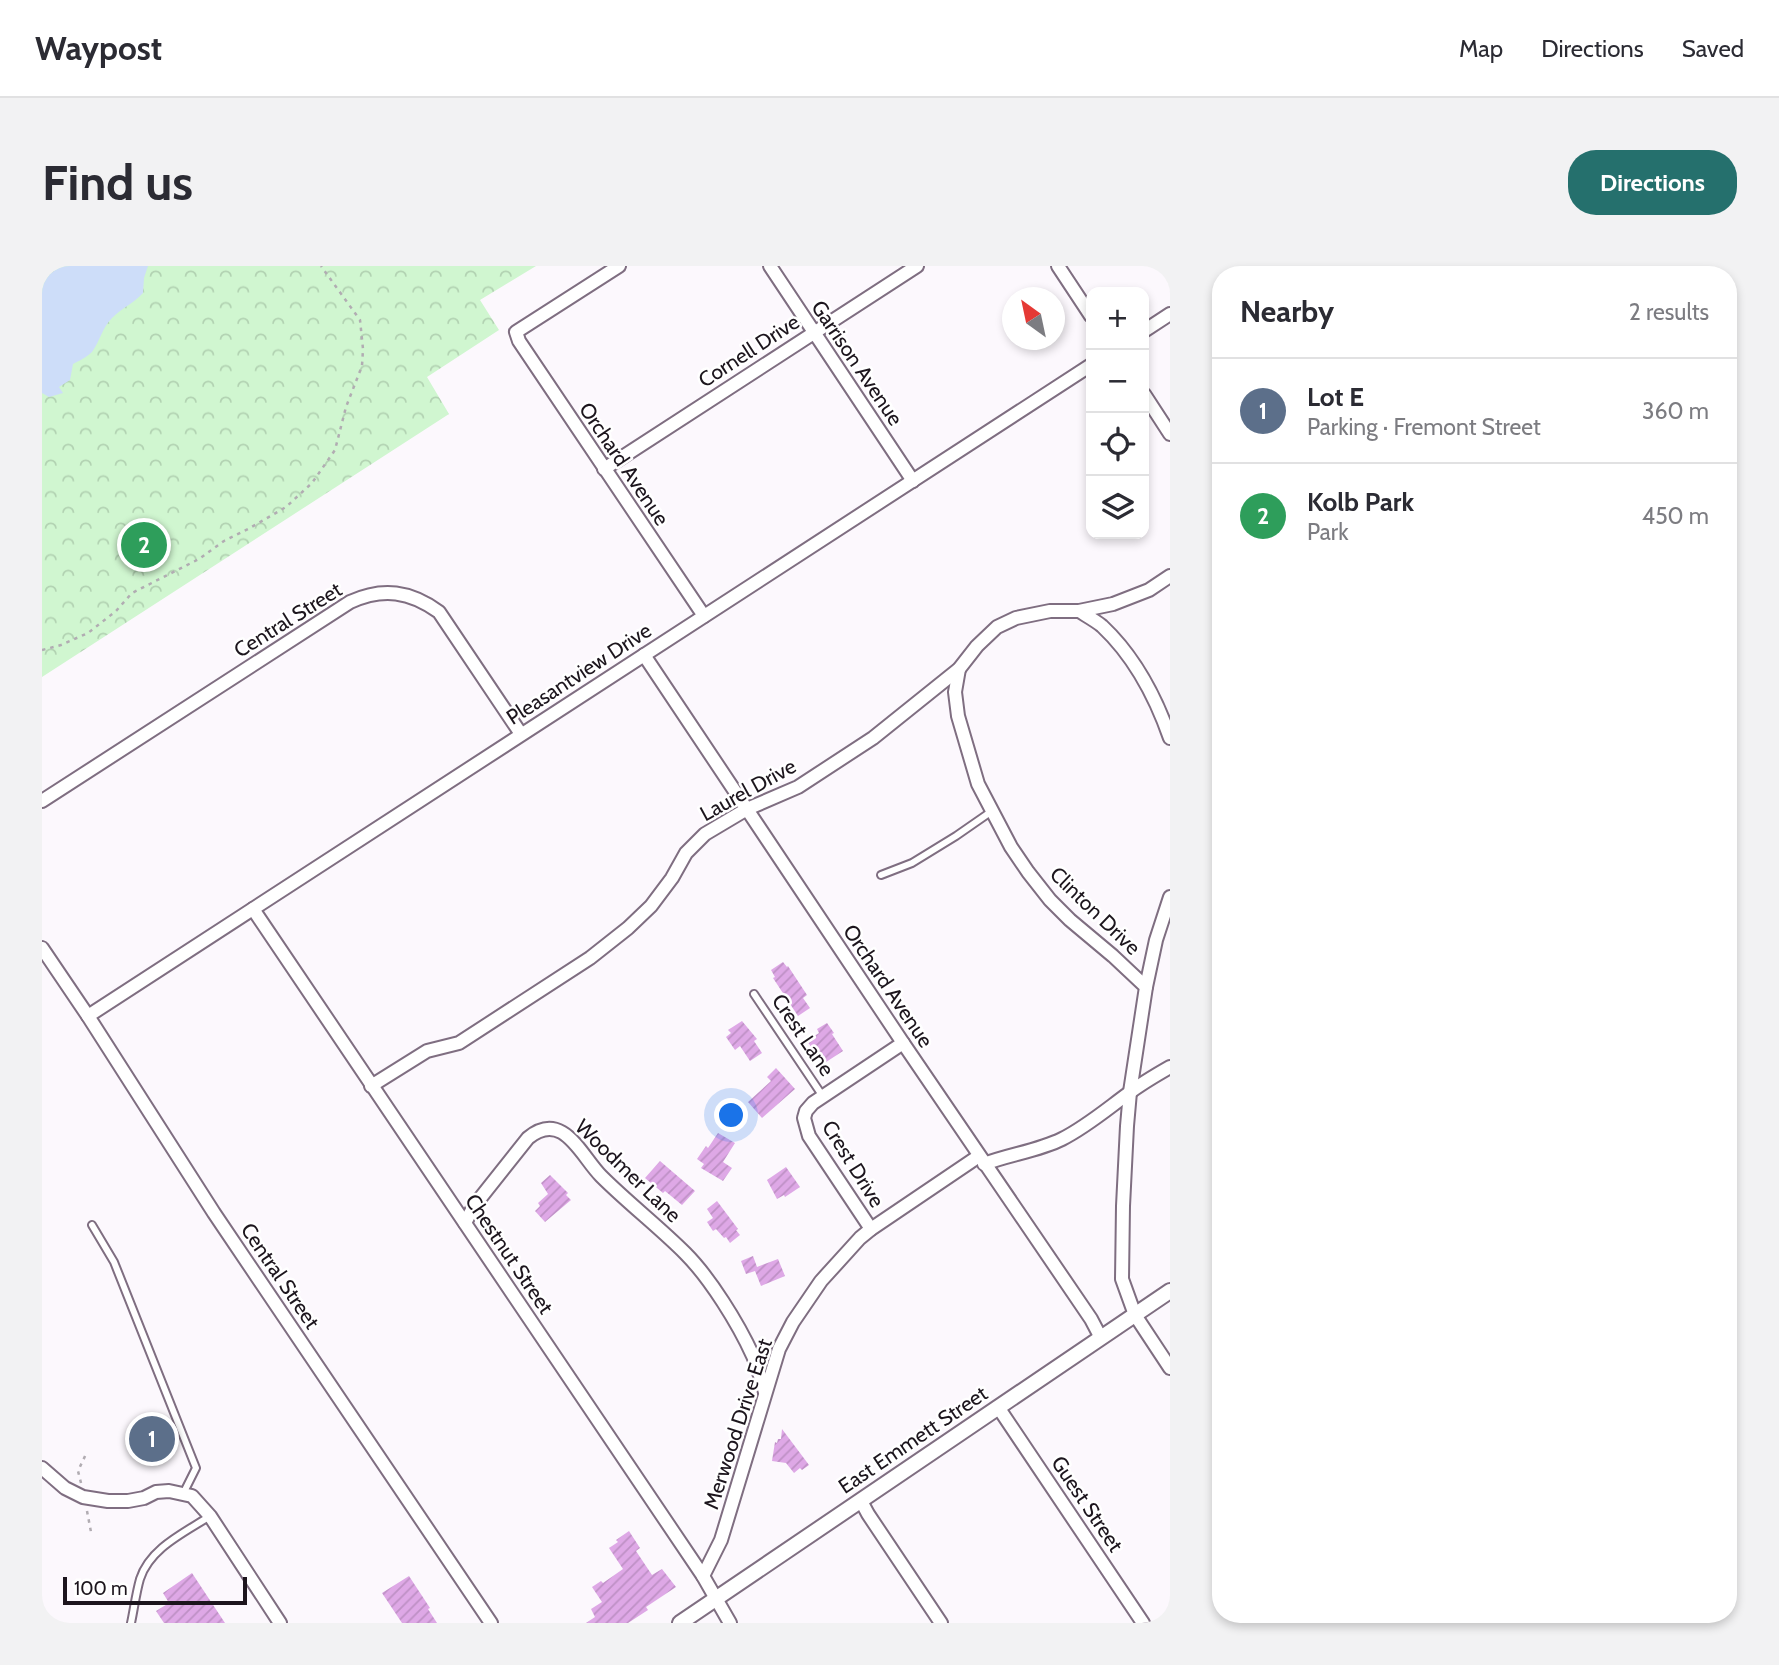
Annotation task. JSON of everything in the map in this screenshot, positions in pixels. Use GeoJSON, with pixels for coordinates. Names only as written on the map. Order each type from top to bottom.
{"type":"FeatureCollection","features":[{"type":"Feature","properties":{"kind":"street","name":"Orchard Avenue"},"geometry":{"type":"LineString","coordinates":[[619,266],[516,332],[704,617]]}},
{"type":"Feature","properties":{"kind":"street","name":"Garrison Avenue"},"geometry":{"type":"LineString","coordinates":[[769,266],[913,481]]}},
{"type":"Feature","properties":{"kind":"street","name":"Cornell Drive"},"geometry":{"type":"LineString","coordinates":[[604,469],[916,266]]}},
{"type":"Feature","properties":{"kind":"street"},"geometry":{"type":"LineString","coordinates":[[1058,266],[1086,308]]}},
{"type":"Feature","properties":{"kind":"street"},"geometry":{"type":"LineString","coordinates":[[1149,328],[1170,314]]}},
{"type":"Feature","properties":{"kind":"street","name":"Pleasantview Drive"},"geometry":{"type":"LineString","coordinates":[[88,1016],[1086,368]]}},
{"type":"Feature","properties":{"kind":"street"},"geometry":{"type":"LineString","coordinates":[[1149,402],[1170,434]]}},
{"type":"Feature","properties":{"kind":"street","name":"Laurel Drive"},"geometry":{"type":"LineString","coordinates":[[371,1086],[427,1051],[459,1043],[590,958],[652,906],[686,853],[705,834],[747,809],[798,786],[873,738],[959,668],[996,627],[1016,618],[1050,611],[1079,611],[1113,604],[1149,590],[1170,576]]}},
{"type":"Feature","properties":{"kind":"street","name":"Central Street"},"geometry":{"type":"LineString","coordinates":[[42,801],[350,602],[366,595],[403,594],[424,601],[439,612],[521,734]]}},
{"type":"Feature","properties":{"kind":"street"},"geometry":{"type":"LineString","coordinates":[[1079,611],[1101,625],[1125,652],[1145,682],[1163,717],[1170,738]]}},
{"type":"Feature","properties":{"kind":"street","name":"Orchard Avenue"},"geometry":{"type":"LineString","coordinates":[[644,655],[902,1043],[1091,1319],[1101,1338]]}},
{"type":"Feature","properties":{"kind":"street","name":"Clinton Drive"},"geometry":{"type":"LineString","coordinates":[[959,668],[956,692],[958,716],[978,784],[1012,847],[1050,900],[1146,987]]}},
{"type":"Feature","properties":{"kind":"street"},"geometry":{"type":"LineString","coordinates":[[1170,897],[1156,940],[1146,987],[1130,1091],[1123,1206],[1122,1279],[1135,1315],[1170,1368]]}},
{"type":"Feature","properties":{"kind":"street","name":"Chestnut Street"},"geometry":{"type":"LineString","coordinates":[[253,909],[703,1576],[730,1623]]}},
{"type":"Feature","properties":{"kind":"street","name":"Central Street"},"geometry":{"type":"LineString","coordinates":[[42,948],[214,1213],[491,1623]]}},
{"type":"Feature","properties":{"kind":"street","name":"Crest Drive"},"geometry":{"type":"LineString","coordinates":[[871,1229],[809,1136],[804,1118],[806,1111],[822,1096],[902,1043]]}},
{"type":"Feature","properties":{"kind":"street","name":"Merwood Drive East"},"geometry":{"type":"LineString","coordinates":[[703,1576],[721,1540],[779,1349],[793,1322],[821,1281],[871,1229],[982,1160],[1042,1147],[1061,1140],[1130,1091],[1170,1067]]}},
{"type":"Feature","properties":{"kind":"street","name":"Woodmer Lane"},"geometry":{"type":"LineString","coordinates":[[465,1223],[474,1206],[528,1138],[536,1131],[545,1129],[565,1133],[601,1176],[687,1254],[727,1309],[754,1357],[765,1392]]}},
{"type":"Feature","properties":{"kind":"street","name":"East Emmett Street"},"geometry":{"type":"LineString","coordinates":[[680,1623],[1170,1291]]}},
{"type":"Feature","properties":{"kind":"street","name":"Guest Street"},"geometry":{"type":"LineString","coordinates":[[998,1407],[1143,1623]]}},
{"type":"Feature","properties":{"kind":"street"},"geometry":{"type":"LineString","coordinates":[[42,1468],[65,1488],[83,1497],[128,1502],[156,1492],[170,1491],[192,1496],[210,1516],[280,1623]]}},
{"type":"Feature","properties":{"kind":"street"},"geometry":{"type":"LineString","coordinates":[[861,1501],[941,1623]]}},
{"type":"Feature","properties":{"kind":"lane"},"geometry":{"type":"LineString","coordinates":[[881,875],[912,863],[992,811]]}},
{"type":"Feature","properties":{"kind":"lane","name":"Crest Lane"},"geometry":{"type":"LineString","coordinates":[[754,994],[822,1096]]}},
{"type":"Feature","properties":{"kind":"lane"},"geometry":{"type":"LineString","coordinates":[[92,1225],[114,1262],[196,1468],[183,1494]]}},
{"type":"Feature","properties":{"kind":"lane"},"geometry":{"type":"LineString","coordinates":[[131,1623],[140,1578],[155,1553],[210,1516]]}},
{"type":"Feature","properties":{"kind":"path"},"geometry":{"type":"LineString","coordinates":[[42,650],[88,633],[116,611],[132,593],[199,559],[224,541],[286,508],[313,483],[335,450],[346,407],[362,366],[363,349],[360,320],[321,266]]}},
{"type":"Feature","properties":{"kind":"path"},"geometry":{"type":"LineString","coordinates":[[82,1490],[78,1471],[86,1454]]}},
{"type":"Feature","properties":{"kind":"path"},"geometry":{"type":"LineString","coordinates":[[86,1506],[92,1532]]}},
{"type":"Feature","properties":{"kind":"green space"},"geometry":{"type":"Polygon","coordinates":[[[42,266],[536,266],[480,300],[499,330],[427,377],[449,414],[42,677],[42,266]]]}},
{"type":"Feature","properties":{"kind":"water"},"geometry":{"type":"Polygon","coordinates":[[[42,266],[148,266],[143,293],[109,322],[92,352],[73,364],[70,380],[59,387],[63,393],[49,397],[42,393],[42,266]]]}},
{"type":"Feature","properties":{"kind":"building"},"geometry":{"type":"Polygon","coordinates":[[[783,962],[807,995],[803,998],[810,1008],[798,1016],[773,978],[775,977],[771,970],[783,962]]]}},
{"type":"Feature","properties":{"kind":"building"},"geometry":{"type":"Polygon","coordinates":[[[742,1021],[757,1039],[754,1041],[762,1053],[750,1061],[740,1046],[735,1050],[726,1037],[731,1033],[728,1030],[742,1021]]]}},
{"type":"Feature","properties":{"kind":"building"},"geometry":{"type":"Polygon","coordinates":[[[827,1023],[843,1051],[823,1064],[807,1041],[819,1033],[817,1029],[827,1023]]]}},
{"type":"Feature","properties":{"kind":"building"},"geometry":{"type":"Polygon","coordinates":[[[776,1068],[795,1089],[762,1118],[748,1102],[771,1081],[767,1077],[776,1068]]]}},
{"type":"Feature","properties":{"kind":"building"},"geometry":{"type":"Polygon","coordinates":[[[718,1133],[735,1143],[723,1162],[732,1168],[723,1181],[701,1168],[704,1164],[697,1159],[718,1133]]]}},
{"type":"Feature","properties":{"kind":"building"},"geometry":{"type":"Polygon","coordinates":[[[660,1161],[695,1191],[682,1205],[645,1178],[660,1161]]]}},
{"type":"Feature","properties":{"kind":"building"},"geometry":{"type":"Polygon","coordinates":[[[786,1167],[800,1187],[777,1199],[767,1180],[786,1167]]]}},
{"type":"Feature","properties":{"kind":"building"},"geometry":{"type":"Polygon","coordinates":[[[550,1175],[568,1193],[566,1195],[571,1200],[545,1222],[535,1211],[540,1206],[538,1203],[548,1194],[541,1183],[550,1175]]]}},
{"type":"Feature","properties":{"kind":"building"},"geometry":{"type":"Polygon","coordinates":[[[717,1201],[740,1235],[730,1243],[716,1229],[713,1231],[707,1222],[713,1218],[707,1209],[717,1201]]]}},
{"type":"Feature","properties":{"kind":"building"},"geometry":{"type":"Polygon","coordinates":[[[753,1256],[757,1267],[778,1259],[785,1276],[761,1286],[755,1271],[746,1274],[741,1261],[753,1256]]]}},
{"type":"Feature","properties":{"kind":"building"},"geometry":{"type":"Polygon","coordinates":[[[782,1429],[809,1465],[802,1470],[800,1468],[794,1473],[786,1463],[772,1461],[775,1442],[781,1439],[782,1429]]]}},
{"type":"Feature","properties":{"kind":"building"},"geometry":{"type":"Polygon","coordinates":[[[629,1531],[640,1548],[636,1551],[652,1575],[662,1569],[676,1587],[628,1623],[586,1623],[595,1617],[591,1609],[602,1602],[592,1587],[623,1569],[609,1548],[629,1531]]]}},
{"type":"Feature","properties":{"kind":"building"},"geometry":{"type":"Polygon","coordinates":[[[192,1573],[225,1623],[164,1623],[156,1611],[169,1603],[163,1593],[192,1573]]]}},
{"type":"Feature","properties":{"kind":"building"},"geometry":{"type":"Polygon","coordinates":[[[409,1576],[437,1623],[402,1623],[382,1593],[409,1576]]]}},
{"type":"Feature","properties":{"kind":"place","name":"Kolb Park"},"geometry":{"type":"Point","coordinates":[144,545]}},
{"type":"Feature","properties":{"kind":"place","name":"Lot E"},"geometry":{"type":"Point","coordinates":[152,1439]}}]}
